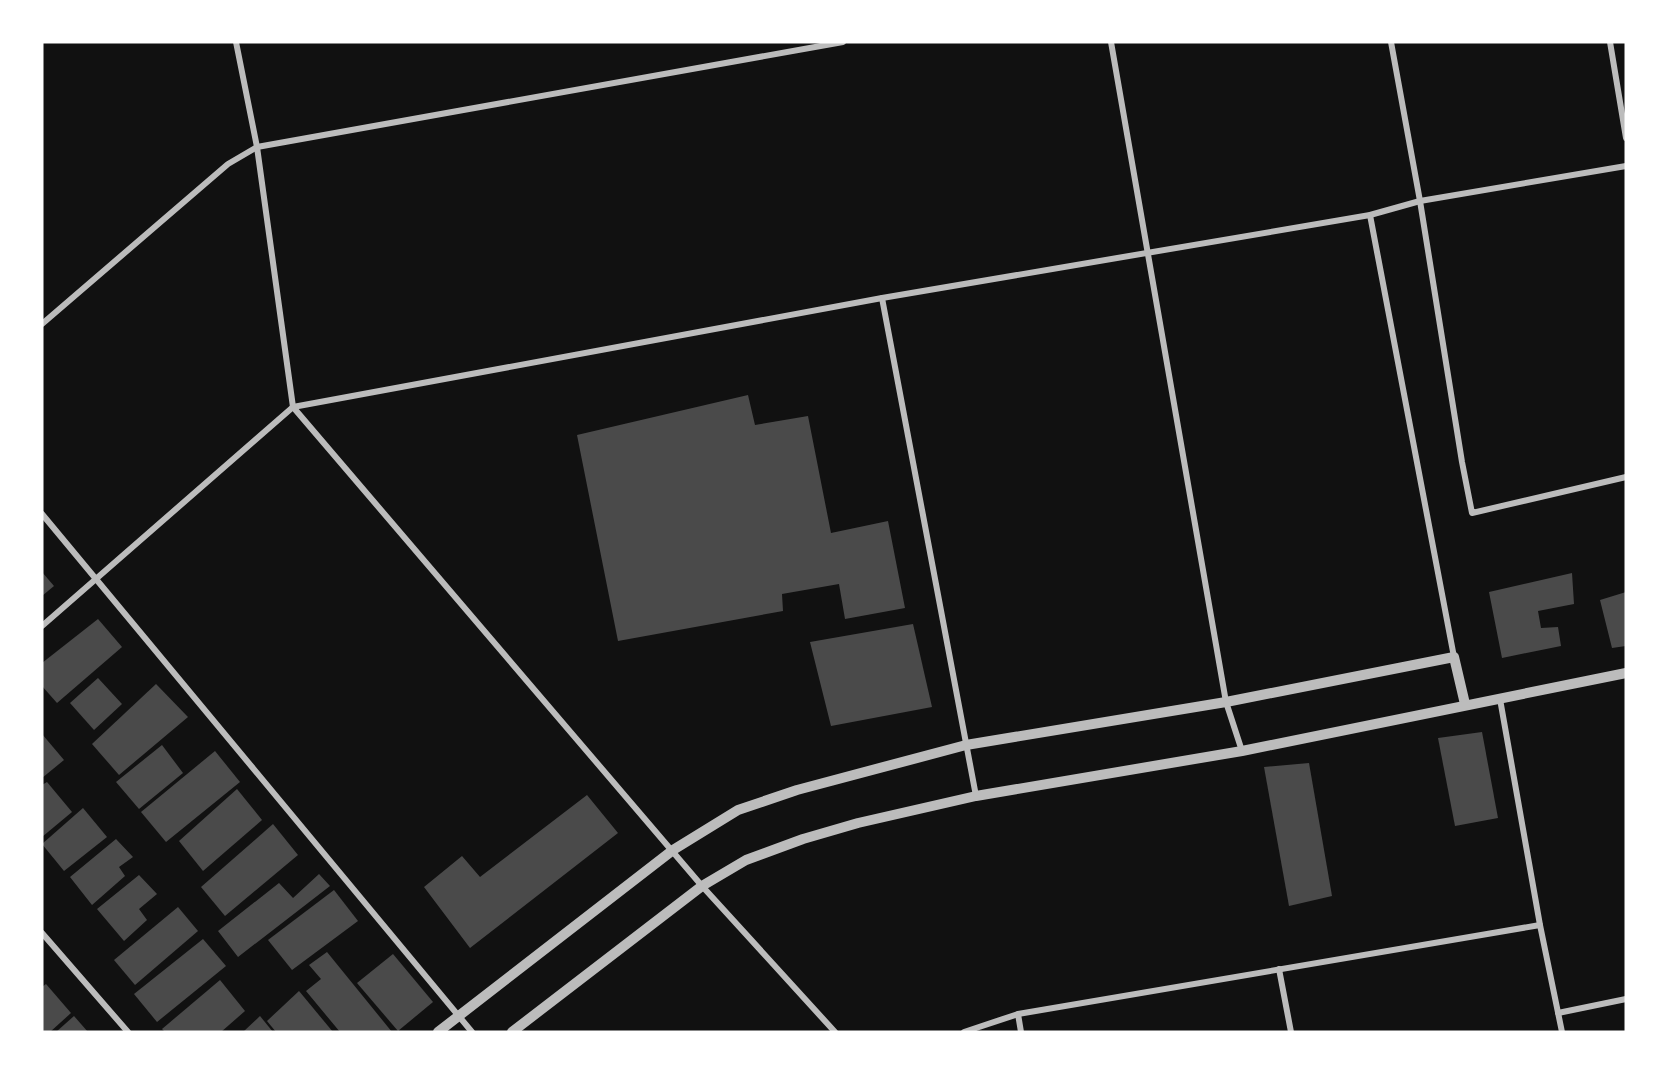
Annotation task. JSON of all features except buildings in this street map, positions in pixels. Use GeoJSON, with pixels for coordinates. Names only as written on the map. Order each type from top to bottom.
{"type":"FeatureCollection","features":[{"type":"Feature","properties":{"kind":"street"},"geometry":{"type":"LineString","coordinates":[[236,42],[257,147],[293,407],[702,886],[836,1032]]}},
{"type":"Feature","properties":{"kind":"street"},"geometry":{"type":"LineString","coordinates":[[42,324],[228,164],[257,147],[843,42]]}},
{"type":"Feature","properties":{"kind":"street"},"geometry":{"type":"LineString","coordinates":[[1111,42],[1226,702],[1242,751]]}},
{"type":"Feature","properties":{"kind":"street"},"geometry":{"type":"LineString","coordinates":[[1391,42],[1472,513],[1626,477]]}},
{"type":"Feature","properties":{"kind":"street"},"geometry":{"type":"LineString","coordinates":[[1610,42],[1626,138]]}},
{"type":"Feature","properties":{"kind":"street"},"geometry":{"type":"LineString","coordinates":[[42,626],[98,580],[293,407],[882,298],[1370,215],[1420,201],[1626,166]]}},
{"type":"Feature","properties":{"kind":"street"},"geometry":{"type":"LineString","coordinates":[[1370,215],[1454,657],[1465,704]]}},
{"type":"Feature","properties":{"kind":"street"},"geometry":{"type":"LineString","coordinates":[[882,298],[976,796]]}},
{"type":"Feature","properties":{"kind":"street"},"geometry":{"type":"LineString","coordinates":[[42,514],[472,1032]]}},
{"type":"Feature","properties":{"kind":"street"},"geometry":{"type":"LineString","coordinates":[[438,1032],[673,850],[738,810],[797,790],[966,745],[1226,702],[1454,657]]}},
{"type":"Feature","properties":{"kind":"street"},"geometry":{"type":"LineString","coordinates":[[512,1032],[702,886],[746,860],[803,839],[858,823],[976,796],[1242,751],[1626,673]]}},
{"type":"Feature","properties":{"kind":"street"},"geometry":{"type":"LineString","coordinates":[[1500,699],[1540,924],[1562,1032]]}},
{"type":"Feature","properties":{"kind":"street"},"geometry":{"type":"LineString","coordinates":[[964,1032],[1018,1014],[1540,924]]}},
{"type":"Feature","properties":{"kind":"street"},"geometry":{"type":"LineString","coordinates":[[42,933],[128,1032]]}},
{"type":"Feature","properties":{"kind":"street"},"geometry":{"type":"LineString","coordinates":[[1279,969],[1291,1032]]}},
{"type":"Feature","properties":{"kind":"street"},"geometry":{"type":"LineString","coordinates":[[1558,1013],[1626,999]]}},
{"type":"Feature","properties":{"kind":"street"},"geometry":{"type":"LineString","coordinates":[[1018,1014],[1021,1032]]}}]}
